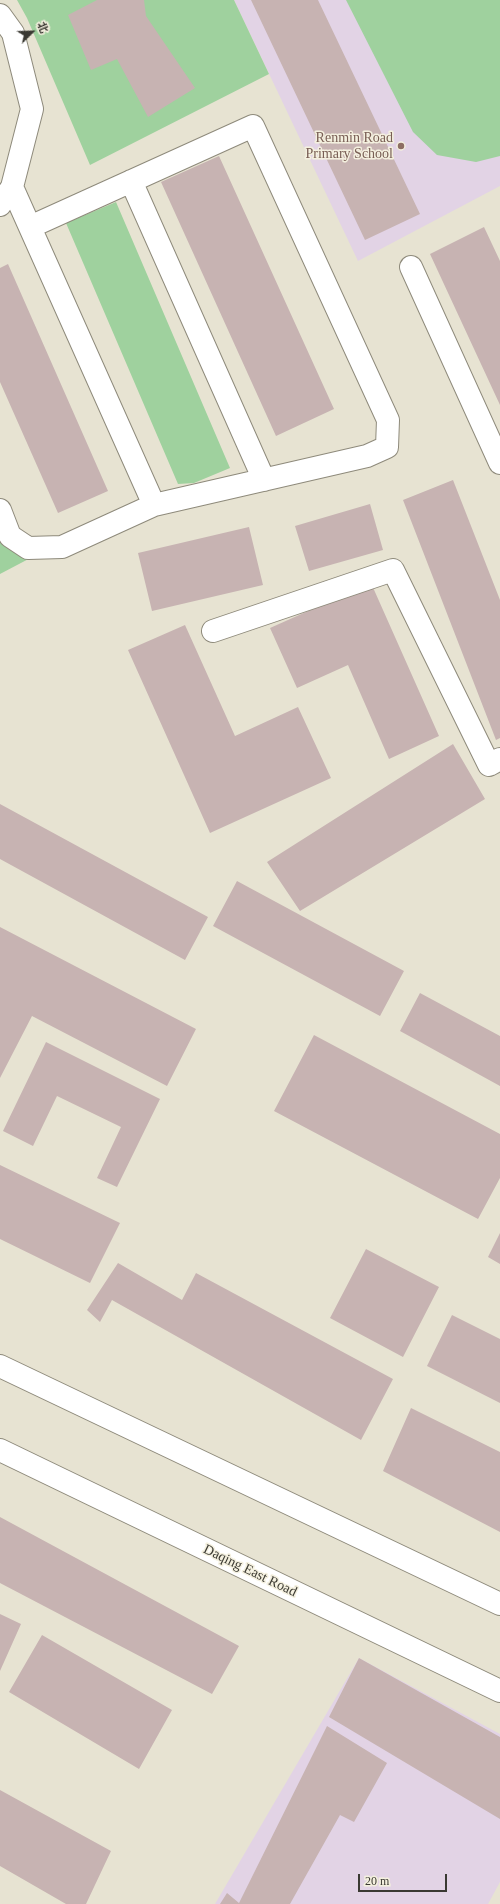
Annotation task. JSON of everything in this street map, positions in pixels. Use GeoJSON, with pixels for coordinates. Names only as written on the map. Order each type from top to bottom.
{"type":"FeatureCollection","features":[{"type":"Feature","properties":{"kind":"main road"},"geometry":{"type":"LineString","coordinates":[[0,15],[12,33],[32,109],[12,187],[0,205]]}},
{"type":"Feature","properties":{"kind":"main road"},"geometry":{"type":"LineString","coordinates":[[0,510],[10,536],[28,548],[62,547],[154,505],[367,456],[387,447],[388,420],[253,126],[30,227]]}},
{"type":"Feature","properties":{"kind":"main road"},"geometry":{"type":"LineString","coordinates":[[131,181],[264,480]]}},
{"type":"Feature","properties":{"kind":"main road"},"geometry":{"type":"LineString","coordinates":[[12,187],[154,505]]}},
{"type":"Feature","properties":{"kind":"main road"},"geometry":{"type":"LineString","coordinates":[[411,267],[500,463]]}},
{"type":"Feature","properties":{"kind":"main road"},"geometry":{"type":"LineString","coordinates":[[213,631],[393,570],[489,764],[500,760]]}},
{"type":"Feature","properties":{"kind":"main road"},"geometry":{"type":"LineString","coordinates":[[0,1366],[500,1604]]}},
{"type":"Feature","properties":{"kind":"main road","name":"Daqing East Road"},"geometry":{"type":"LineString","coordinates":[[0,1450],[500,1691]]}},
{"type":"Feature","properties":{"kind":"shaded area","name":"Renmin Road Primary School"},"geometry":{"type":"Polygon","coordinates":[[[234,0],[500,0],[500,186],[358,261],[234,0]]]}},
{"type":"Feature","properties":{"kind":"shaded area"},"geometry":{"type":"Polygon","coordinates":[[[359,1658],[500,1734],[500,1882],[488,1904],[215,1904],[359,1658]]]}},
{"type":"Feature","properties":{"kind":"green space"},"geometry":{"type":"Polygon","coordinates":[[[17,0],[234,0],[269,74],[90,165],[27,18],[17,0]]]}},
{"type":"Feature","properties":{"kind":"green space"},"geometry":{"type":"Polygon","coordinates":[[[346,0],[500,0],[500,156],[476,162],[437,155],[413,132],[346,0]]]}},
{"type":"Feature","properties":{"kind":"green space"},"geometry":{"type":"Polygon","coordinates":[[[116,202],[230,468],[194,483],[178,484],[66,223],[116,202]]]}},
{"type":"Feature","properties":{"kind":"green space"},"geometry":{"type":"Polygon","coordinates":[[[0,510],[38,554],[0,574],[0,510]]]}},
{"type":"Feature","properties":{"kind":"building"},"geometry":{"type":"Polygon","coordinates":[[[97,0],[144,0],[146,16],[195,88],[148,117],[117,59],[91,70],[68,15],[97,0]]]}},
{"type":"Feature","properties":{"kind":"building"},"geometry":{"type":"Polygon","coordinates":[[[251,0],[318,0],[420,214],[365,240],[251,0]]]}},
{"type":"Feature","properties":{"kind":"building"},"geometry":{"type":"Polygon","coordinates":[[[219,156],[334,409],[276,436],[161,182],[219,156]]]}},
{"type":"Feature","properties":{"kind":"building"},"geometry":{"type":"Polygon","coordinates":[[[484,227],[500,261],[500,405],[430,254],[484,227]]]}},
{"type":"Feature","properties":{"kind":"building"},"geometry":{"type":"Polygon","coordinates":[[[8,264],[108,491],[58,513],[0,382],[0,268],[8,264]]]}},
{"type":"Feature","properties":{"kind":"building"},"geometry":{"type":"Polygon","coordinates":[[[453,480],[500,600],[500,738],[496,740],[403,500],[453,480]]]}},
{"type":"Feature","properties":{"kind":"building"},"geometry":{"type":"Polygon","coordinates":[[[370,504],[383,550],[309,571],[295,526],[370,504]]]}},
{"type":"Feature","properties":{"kind":"building"},"geometry":{"type":"Polygon","coordinates":[[[249,527],[263,585],[152,611],[138,553],[249,527]]]}},
{"type":"Feature","properties":{"kind":"building"},"geometry":{"type":"Polygon","coordinates":[[[371,583],[439,736],[389,759],[348,665],[297,688],[270,628],[371,583]]]}},
{"type":"Feature","properties":{"kind":"building"},"geometry":{"type":"Polygon","coordinates":[[[185,625],[235,736],[298,707],[331,778],[210,833],[128,650],[185,625]]]}},
{"type":"Feature","properties":{"kind":"building"},"geometry":{"type":"Polygon","coordinates":[[[453,744],[485,799],[300,911],[267,862],[453,744]]]}},
{"type":"Feature","properties":{"kind":"building"},"geometry":{"type":"Polygon","coordinates":[[[0,804],[208,917],[185,960],[0,859],[0,804]]]}},
{"type":"Feature","properties":{"kind":"building"},"geometry":{"type":"Polygon","coordinates":[[[237,881],[404,971],[380,1016],[213,926],[237,881]]]}},
{"type":"Feature","properties":{"kind":"building"},"geometry":{"type":"Polygon","coordinates":[[[0,927],[196,1029],[167,1086],[32,1016],[0,1078],[0,927]]]}},
{"type":"Feature","properties":{"kind":"building"},"geometry":{"type":"Polygon","coordinates":[[[420,993],[500,1036],[500,1086],[400,1031],[420,993]]]}},
{"type":"Feature","properties":{"kind":"building"},"geometry":{"type":"Polygon","coordinates":[[[314,1035],[500,1134],[500,1178],[478,1219],[274,1111],[314,1035]]]}},
{"type":"Feature","properties":{"kind":"building"},"geometry":{"type":"Polygon","coordinates":[[[46,1042],[160,1099],[117,1187],[97,1178],[121,1127],[57,1096],[33,1146],[3,1131],[46,1042]]]}},
{"type":"Feature","properties":{"kind":"building"},"geometry":{"type":"Polygon","coordinates":[[[0,1165],[120,1223],[90,1283],[0,1239],[0,1165]]]}},
{"type":"Feature","properties":{"kind":"building"},"geometry":{"type":"Polygon","coordinates":[[[500,1233],[500,1264],[488,1257],[500,1233]]]}},
{"type":"Feature","properties":{"kind":"building"},"geometry":{"type":"Polygon","coordinates":[[[366,1249],[439,1287],[403,1357],[330,1318],[366,1249]]]}},
{"type":"Feature","properties":{"kind":"building"},"geometry":{"type":"Polygon","coordinates":[[[118,1263],[182,1300],[196,1273],[393,1379],[361,1440],[112,1300],[100,1322],[87,1310],[118,1263]]]}},
{"type":"Feature","properties":{"kind":"building"},"geometry":{"type":"Polygon","coordinates":[[[452,1315],[500,1339],[500,1403],[427,1366],[452,1315]]]}},
{"type":"Feature","properties":{"kind":"building"},"geometry":{"type":"Polygon","coordinates":[[[411,1408],[500,1452],[500,1532],[383,1471],[411,1408]]]}},
{"type":"Feature","properties":{"kind":"building"},"geometry":{"type":"Polygon","coordinates":[[[0,1517],[239,1646],[212,1694],[0,1583],[0,1517]]]}},
{"type":"Feature","properties":{"kind":"building"},"geometry":{"type":"Polygon","coordinates":[[[0,1614],[21,1624],[0,1671],[0,1614]]]}},
{"type":"Feature","properties":{"kind":"building"},"geometry":{"type":"Polygon","coordinates":[[[42,1635],[172,1710],[139,1769],[9,1692],[42,1635]]]}},
{"type":"Feature","properties":{"kind":"building"},"geometry":{"type":"Polygon","coordinates":[[[359,1658],[500,1737],[500,1819],[329,1717],[359,1658]]]}},
{"type":"Feature","properties":{"kind":"building"},"geometry":{"type":"Polygon","coordinates":[[[327,1726],[387,1763],[354,1822],[340,1815],[290,1904],[220,1904],[227,1893],[239,1903],[327,1726]]]}},
{"type":"Feature","properties":{"kind":"building"},"geometry":{"type":"Polygon","coordinates":[[[0,1790],[111,1851],[86,1904],[66,1904],[0,1866],[0,1790]]]}},
{"type":"Feature","properties":{"kind":"place","name":"Renmin Road Primary School"},"geometry":{"type":"Point","coordinates":[401,146]}}]}
